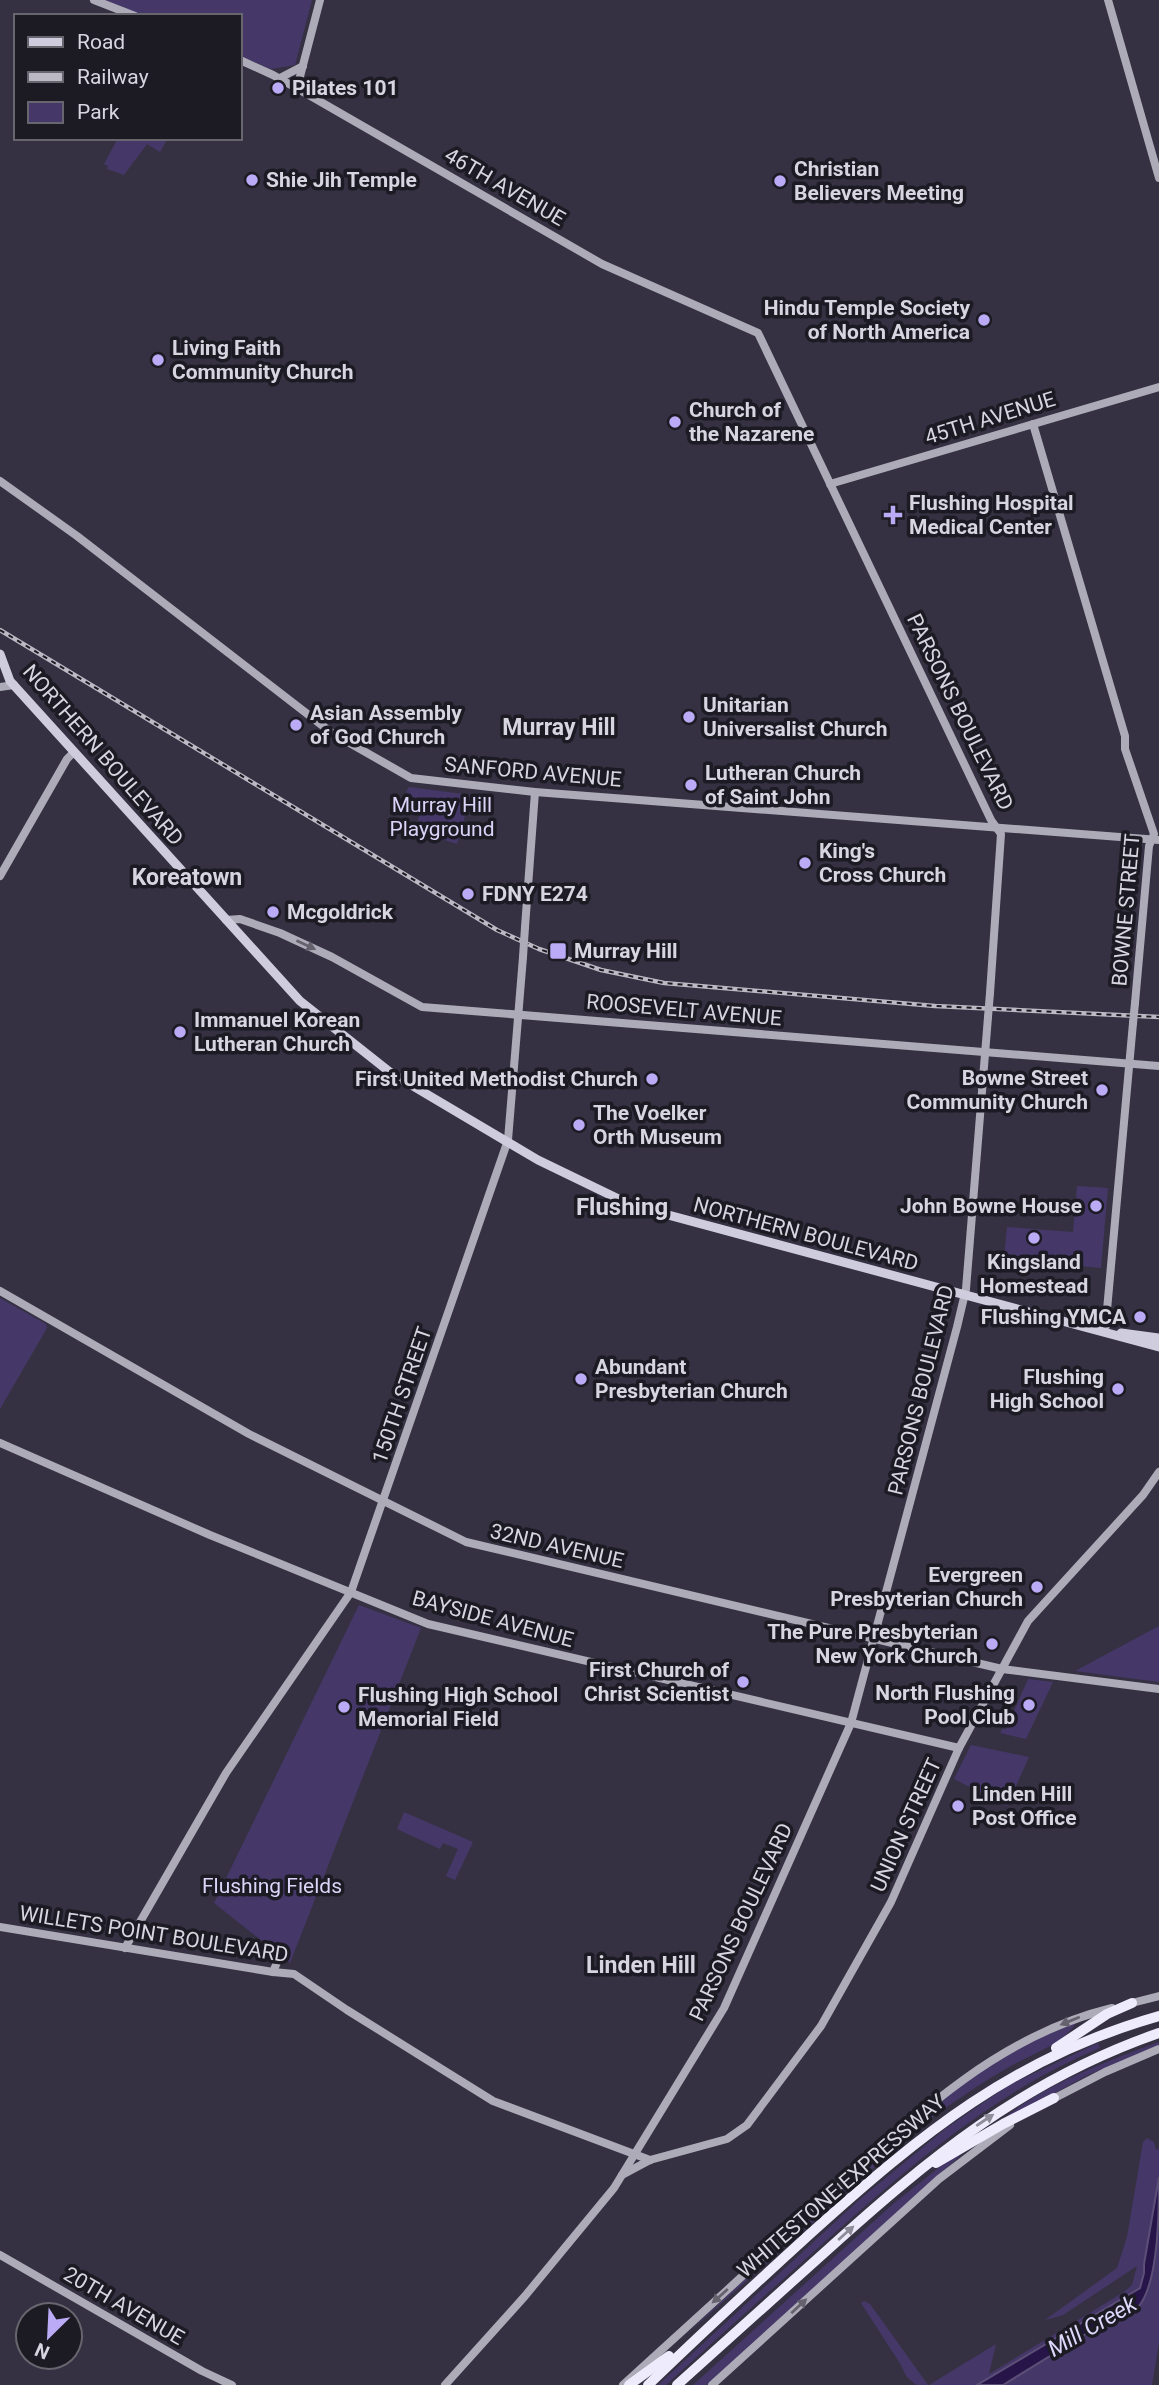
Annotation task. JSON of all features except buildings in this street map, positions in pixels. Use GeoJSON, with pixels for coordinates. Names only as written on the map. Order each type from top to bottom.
{"type":"FeatureCollection","features":[{"type":"Feature","properties":{"kind":"highway"},"geometry":{"type":"LineString","coordinates":[[1005,2080],[1107,2014],[1132,2003]]}},
{"type":"Feature","properties":{"kind":"highway","name":"WHITESTONE EXPRESSWAY"},"geometry":{"type":"LineString","coordinates":[[648,2385],[765,2275],[897,2159],[956,2112],[1005,2080],[1080,2043],[1159,2016]]}},
{"type":"Feature","properties":{"kind":"highway","name":"WHITESTONE EXPRESSWAY"},"geometry":{"type":"LineString","coordinates":[[677,2385],[938,2154],[1013,2102],[1086,2062],[1159,2033]]}},
{"type":"Feature","properties":{"kind":"highway"},"geometry":{"type":"LineString","coordinates":[[874,2208],[953,2153],[1054,2098]]}},
{"type":"Feature","properties":{"kind":"highway"},"geometry":{"type":"LineString","coordinates":[[629,2385],[671,2355],[765,2275]]}},
{"type":"Feature","properties":{"kind":"highway"},"geometry":{"type":"LineString","coordinates":[[687,2385],[781,2291]]}},
{"type":"Feature","properties":{"kind":"main road","name":"NORTHERN BOULEVARD"},"geometry":{"type":"LineString","coordinates":[[0,654],[14,685],[305,1005],[391,1073],[538,1160],[631,1205],[1159,1348]]}},
{"type":"Feature","properties":{"kind":"main road","name":"NORTHERN BOULEVARD"},"geometry":{"type":"LineString","coordinates":[[1105,1332],[1159,1338]]}},
{"type":"Feature","properties":{"kind":"street"},"geometry":{"type":"LineString","coordinates":[[93,0],[130,14]]}},
{"type":"Feature","properties":{"kind":"street"},"geometry":{"type":"LineString","coordinates":[[297,88],[320,0]]}},
{"type":"Feature","properties":{"kind":"street"},"geometry":{"type":"LineString","coordinates":[[1108,0],[1159,178]]}},
{"type":"Feature","properties":{"kind":"street","name":"46TH AVENUE"},"geometry":{"type":"LineString","coordinates":[[242,61],[280,78],[602,264],[758,333]]}},
{"type":"Feature","properties":{"kind":"street"},"geometry":{"type":"LineString","coordinates":[[280,78],[303,66]]}},
{"type":"Feature","properties":{"kind":"street","name":"PARSONS BOULEVARD"},"geometry":{"type":"LineString","coordinates":[[445,2385],[614,2188],[724,2008],[851,1723],[965,1295],[1001,834],[818,462],[758,333]]}},
{"type":"Feature","properties":{"kind":"street","name":"45TH AVENUE"},"geometry":{"type":"LineString","coordinates":[[831,484],[1159,387]]}},
{"type":"Feature","properties":{"kind":"street","name":"BOWNE STREET"},"geometry":{"type":"LineString","coordinates":[[1033,424],[1125,736],[1125,749],[1155,840],[1149,846],[1105,1332]]}},
{"type":"Feature","properties":{"kind":"street","name":"SANFORD AVENUE"},"geometry":{"type":"LineString","coordinates":[[0,481],[77,536],[336,736],[411,778],[535,792],[1155,840]]}},
{"type":"Feature","properties":{"kind":"street"},"geometry":{"type":"LineString","coordinates":[[0,687],[14,685]]}},
{"type":"Feature","properties":{"kind":"street"},"geometry":{"type":"LineString","coordinates":[[0,876],[67,759],[74,752]]}},
{"type":"Feature","properties":{"kind":"street","name":"150TH STREET"},"geometry":{"type":"LineString","coordinates":[[125,1948],[226,1773],[351,1592],[507,1142],[535,792]]}},
{"type":"Feature","properties":{"kind":"street","name":"ROOSEVELT AVENUE"},"geometry":{"type":"LineString","coordinates":[[226,920],[240,919],[280,933],[332,957],[422,1007],[1159,1066]]}},
{"type":"Feature","properties":{"kind":"street","name":"32ND AVENUE"},"geometry":{"type":"LineString","coordinates":[[0,1291],[249,1434],[472,1545],[1002,1669],[1159,1689]]}},
{"type":"Feature","properties":{"kind":"street","name":"BAYSIDE AVENUE"},"geometry":{"type":"LineString","coordinates":[[0,1443],[210,1535],[435,1625],[959,1748]]}},
{"type":"Feature","properties":{"kind":"street","name":"UNION STREET"},"geometry":{"type":"LineString","coordinates":[[650,2160],[719,2141],[740,2132],[755,2115],[827,2017],[891,1902],[959,1748],[1034,1614],[1143,1495],[1159,1472]]}},
{"type":"Feature","properties":{"kind":"street","name":"WILLETS POINT BOULEVARD"},"geometry":{"type":"LineString","coordinates":[[0,1927],[273,1972],[294,1973],[493,2101],[650,2160]]}},
{"type":"Feature","properties":{"kind":"street"},"geometry":{"type":"LineString","coordinates":[[273,1972],[278,1961]]}},
{"type":"Feature","properties":{"kind":"street"},"geometry":{"type":"LineString","coordinates":[[623,2385],[954,2085],[994,2058],[1034,2036],[1086,2015],[1159,1996]]}},
{"type":"Feature","properties":{"kind":"street"},"geometry":{"type":"LineString","coordinates":[[712,2385],[951,2168],[1054,2098],[1159,2049]]}},
{"type":"Feature","properties":{"kind":"street"},"geometry":{"type":"LineString","coordinates":[[621,2175],[650,2160]]}},
{"type":"Feature","properties":{"kind":"street","name":"20TH AVENUE"},"geometry":{"type":"LineString","coordinates":[[0,2255],[202,2371],[232,2385]]}},
{"type":"Feature","properties":{"kind":"green space"},"geometry":{"type":"Polygon","coordinates":[[[101,0],[312,0],[295,65],[271,69],[242,57],[242,14],[138,14],[101,0]]]}},
{"type":"Feature","properties":{"kind":"green space"},"geometry":{"type":"Polygon","coordinates":[[[117,140],[167,140],[160,152],[147,144],[124,175],[107,169],[108,166],[104,164],[117,140]]]}},
{"type":"Feature","properties":{"kind":"green space","name":"Murray Hill Playground"},"geometry":{"type":"Polygon","coordinates":[[[409,787],[471,795],[457,844],[415,831],[423,803],[406,792],[409,787]]]}},
{"type":"Feature","properties":{"kind":"green space"},"geometry":{"type":"Polygon","coordinates":[[[1077,1186],[1108,1188],[1101,1268],[1060,1264],[1060,1269],[1038,1268],[1039,1261],[1004,1258],[1007,1227],[1073,1232],[1077,1186]]]}},
{"type":"Feature","properties":{"kind":"green space"},"geometry":{"type":"Polygon","coordinates":[[[0,1298],[46,1324],[47,1328],[0,1409],[0,1298]]]}},
{"type":"Feature","properties":{"kind":"green space","name":"Flushing Fields"},"geometry":{"type":"Polygon","coordinates":[[[359,1605],[421,1628],[290,1963],[214,1903],[359,1605]]]}},
{"type":"Feature","properties":{"kind":"green space"},"geometry":{"type":"Polygon","coordinates":[[[1159,1626],[1159,1682],[1075,1671],[1159,1626]]]}},
{"type":"Feature","properties":{"kind":"green space","name":"North Flushing Pool Club"},"geometry":{"type":"Polygon","coordinates":[[[1028,1679],[1053,1682],[1026,1739],[1000,1733],[1002,1729],[1006,1729],[1028,1679]]]}},
{"type":"Feature","properties":{"kind":"green space"},"geometry":{"type":"Polygon","coordinates":[[[971,1745],[1029,1757],[1007,1806],[954,1779],[971,1745]]]}},
{"type":"Feature","properties":{"kind":"green space"},"geometry":{"type":"Polygon","coordinates":[[[404,1812],[473,1842],[455,1880],[446,1876],[458,1849],[443,1843],[440,1849],[397,1829],[404,1812]]]}},
{"type":"Feature","properties":{"kind":"green space"},"geometry":{"type":"Polygon","coordinates":[[[1076,2023],[1054,2043],[987,2080],[923,2124],[679,2341],[847,2184],[962,2083],[992,2063],[1043,2036],[1076,2023]]]}},
{"type":"Feature","properties":{"kind":"green space"},"geometry":{"type":"Polygon","coordinates":[[[1159,2042],[1159,2045],[1088,2075],[1003,2119],[1057,2084],[1159,2042]]]}},
{"type":"Feature","properties":{"kind":"green space"},"geometry":{"type":"Polygon","coordinates":[[[1098,2043],[1100,2048],[1025,2086],[923,2157],[666,2385],[658,2385],[859,2200],[945,2129],[1009,2085],[1098,2043]]]}},
{"type":"Feature","properties":{"kind":"green space"},"geometry":{"type":"Polygon","coordinates":[[[1147,2138],[1154,2142],[1156,2150],[1159,2148],[1159,2177],[1140,2288],[977,2385],[929,2385],[996,2344],[989,2374],[1132,2285],[1137,2266],[1063,2315],[1045,2320],[1117,2268],[1127,2237],[1143,2142],[1147,2138]]]}},
{"type":"Feature","properties":{"kind":"green space"},"geometry":{"type":"Polygon","coordinates":[[[959,2155],[706,2385],[693,2385],[893,2204],[951,2158],[959,2155]]]}},
{"type":"Feature","properties":{"kind":"green space"},"geometry":{"type":"Polygon","coordinates":[[[1159,2228],[1159,2343],[1152,2385],[1003,2385],[1123,2313],[1149,2289],[1159,2228]]]}},
{"type":"Feature","properties":{"kind":"green space"},"geometry":{"type":"Polygon","coordinates":[[[864,2301],[870,2304],[928,2385],[916,2385],[906,2376],[861,2303],[864,2301]]]}},
{"type":"Feature","properties":{"kind":"water","name":"Mill Creek"},"geometry":{"type":"Polygon","coordinates":[[[1159,2177],[1154,2263],[1146,2295],[1139,2306],[1128,2308],[1003,2385],[977,2385],[1140,2288],[1159,2177]]]}},
{"type":"Feature","properties":{"kind":"railway"},"geometry":{"type":"LineString","coordinates":[[0,630],[497,930],[539,949],[601,970],[664,983],[935,1006],[1159,1017]]}},
{"type":"Feature","properties":{"kind":"place","name":"Pilates 101"},"geometry":{"type":"Point","coordinates":[278,88]}},
{"type":"Feature","properties":{"kind":"place","name":"Shie Jih Temple"},"geometry":{"type":"Point","coordinates":[252,180]}},
{"type":"Feature","properties":{"kind":"place","name":"Christian Believers Meeting"},"geometry":{"type":"Point","coordinates":[780,181]}},
{"type":"Feature","properties":{"kind":"place","name":"Hindu Temple Society of North America"},"geometry":{"type":"Point","coordinates":[984,320]}},
{"type":"Feature","properties":{"kind":"place","name":"Living Faith Community Church"},"geometry":{"type":"Point","coordinates":[158,360]}},
{"type":"Feature","properties":{"kind":"place","name":"Church of the Nazarene"},"geometry":{"type":"Point","coordinates":[675,422]}},
{"type":"Feature","properties":{"kind":"place","name":"Flushing Hospital Medical Center"},"geometry":{"type":"Point","coordinates":[893,515]}},
{"type":"Feature","properties":{"kind":"place","name":"Unitarian Universalist Church"},"geometry":{"type":"Point","coordinates":[689,717]}},
{"type":"Feature","properties":{"kind":"place","name":"Asian Assembly of God Church"},"geometry":{"type":"Point","coordinates":[296,725]}},
{"type":"Feature","properties":{"kind":"place","name":"Lutheran Church of Saint John"},"geometry":{"type":"Point","coordinates":[691,785]}},
{"type":"Feature","properties":{"kind":"place","name":"King's Cross Church"},"geometry":{"type":"Point","coordinates":[805,863]}},
{"type":"Feature","properties":{"kind":"place","name":"FDNY E274"},"geometry":{"type":"Point","coordinates":[468,894]}},
{"type":"Feature","properties":{"kind":"place","name":"Mcgoldrick"},"geometry":{"type":"Point","coordinates":[273,912]}},
{"type":"Feature","properties":{"kind":"place","name":"Murray Hill"},"geometry":{"type":"Point","coordinates":[558,951]}},
{"type":"Feature","properties":{"kind":"place","name":"Immanuel Korean Lutheran Church"},"geometry":{"type":"Point","coordinates":[180,1032]}},
{"type":"Feature","properties":{"kind":"place","name":"First United Methodist Church"},"geometry":{"type":"Point","coordinates":[652,1079]}},
{"type":"Feature","properties":{"kind":"place","name":"Bowne Street Community Church"},"geometry":{"type":"Point","coordinates":[1102,1090]}},
{"type":"Feature","properties":{"kind":"place","name":"The Voelker Orth Museum"},"geometry":{"type":"Point","coordinates":[579,1125]}},
{"type":"Feature","properties":{"kind":"place","name":"John Bowne House"},"geometry":{"type":"Point","coordinates":[1096,1206]}},
{"type":"Feature","properties":{"kind":"place","name":"Kingsland Homestead"},"geometry":{"type":"Point","coordinates":[1034,1238]}},
{"type":"Feature","properties":{"kind":"place","name":"Flushing YMCA"},"geometry":{"type":"Point","coordinates":[1140,1317]}},
{"type":"Feature","properties":{"kind":"place","name":"Abundant Presbyterian Church"},"geometry":{"type":"Point","coordinates":[581,1379]}},
{"type":"Feature","properties":{"kind":"place","name":"Flushing High School"},"geometry":{"type":"Point","coordinates":[1118,1389]}},
{"type":"Feature","properties":{"kind":"place","name":"Evergreen Presbyterian Church"},"geometry":{"type":"Point","coordinates":[1037,1587]}},
{"type":"Feature","properties":{"kind":"place","name":"The Pure Presbyterian New York Church"},"geometry":{"type":"Point","coordinates":[992,1644]}},
{"type":"Feature","properties":{"kind":"place","name":"First Church of Christ Scientist"},"geometry":{"type":"Point","coordinates":[743,1682]}},
{"type":"Feature","properties":{"kind":"place","name":"North Flushing Pool Club"},"geometry":{"type":"Point","coordinates":[1029,1705]}},
{"type":"Feature","properties":{"kind":"place","name":"Flushing High School Memorial Field"},"geometry":{"type":"Point","coordinates":[344,1707]}},
{"type":"Feature","properties":{"kind":"place","name":"Linden Hill Post Office"},"geometry":{"type":"Point","coordinates":[958,1806]}},
{"type":"Feature","properties":{"kind":"district","name":"Murray Hill"},"geometry":{"type":"Point","coordinates":[559,727]}},
{"type":"Feature","properties":{"kind":"district","name":"Koreatown"},"geometry":{"type":"Point","coordinates":[187,877]}},
{"type":"Feature","properties":{"kind":"district","name":"Flushing"},"geometry":{"type":"Point","coordinates":[622,1207]}},
{"type":"Feature","properties":{"kind":"district","name":"Linden Hill"},"geometry":{"type":"Point","coordinates":[641,1965]}}]}
